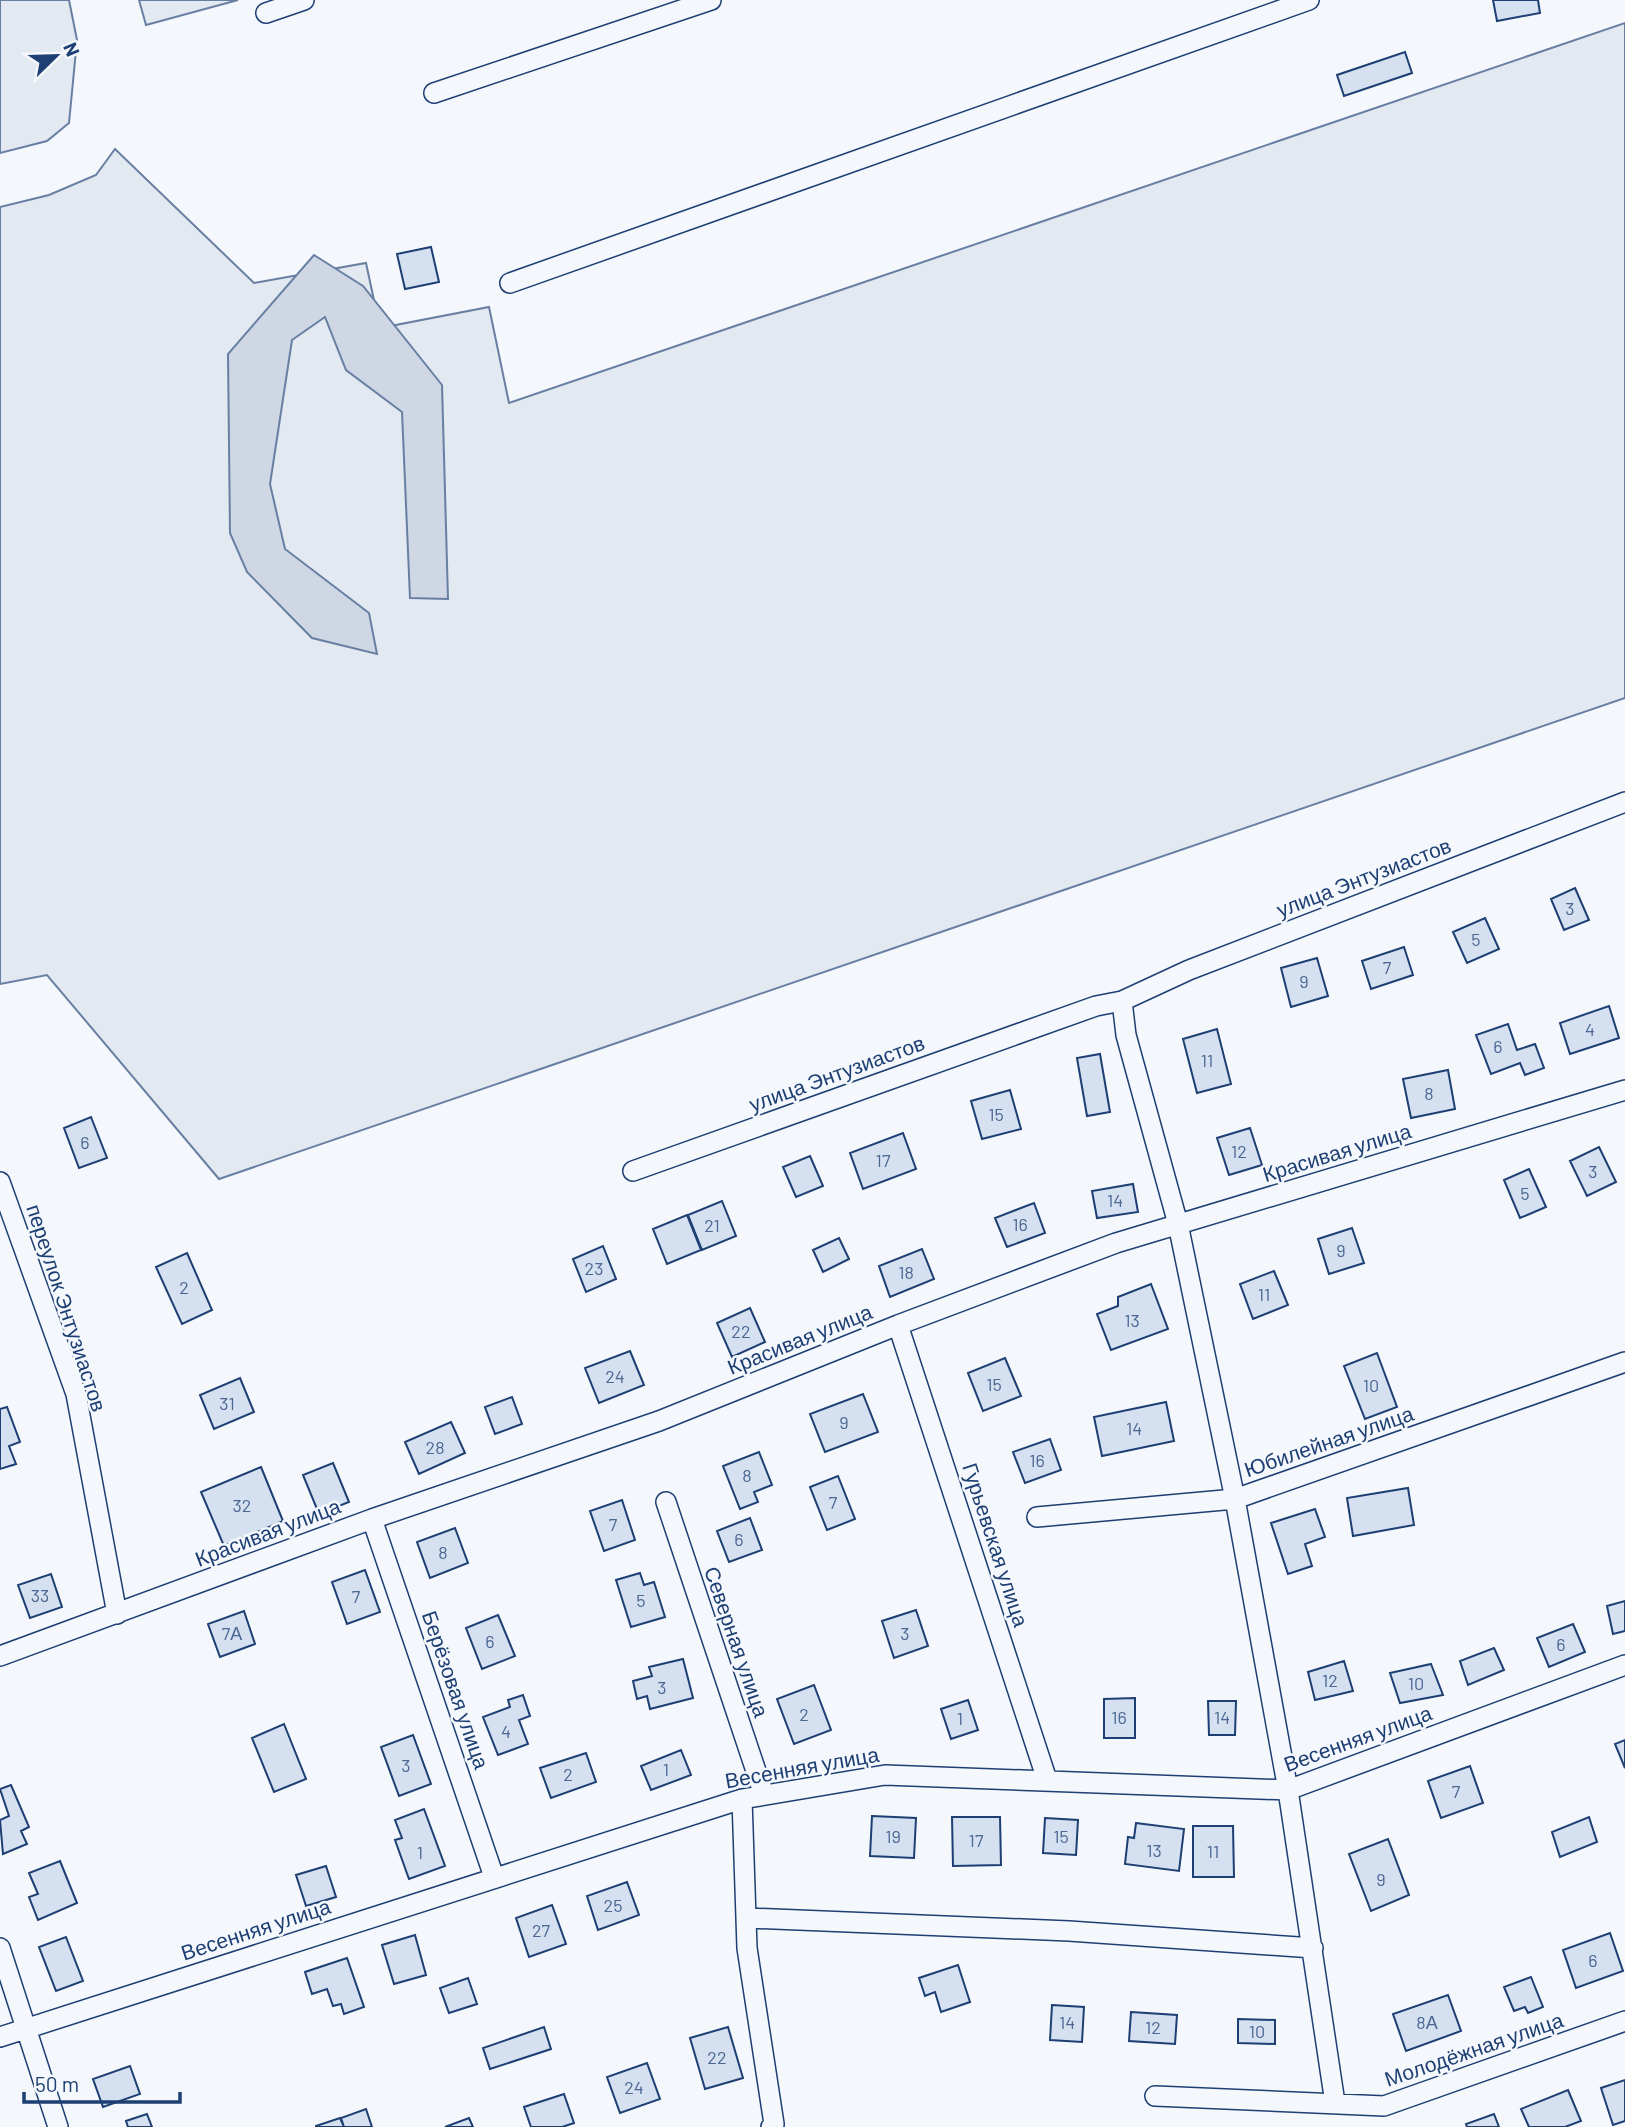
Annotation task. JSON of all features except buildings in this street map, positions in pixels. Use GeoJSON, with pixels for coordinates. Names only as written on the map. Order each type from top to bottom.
{"type":"FeatureCollection","features":[{"type":"Feature","properties":{"kind":"street"},"geometry":{"type":"LineString","coordinates":[[266,13],[304,0]]}},
{"type":"Feature","properties":{"kind":"street"},"geometry":{"type":"LineString","coordinates":[[434,93],[711,0]]}},
{"type":"Feature","properties":{"kind":"street"},"geometry":{"type":"LineString","coordinates":[[510,283],[1309,0]]}},
{"type":"Feature","properties":{"kind":"street","name":"улица Энтузиастов"},"geometry":{"type":"LineString","coordinates":[[633,1171],[1096,1006],[1122,1001],[1189,970],[1625,802]]}},
{"type":"Feature","properties":{"kind":"street"},"geometry":{"type":"LineString","coordinates":[[1122,1001],[1126,1035],[1178,1224],[1235,1499],[1288,1790],[1335,2103]]}},
{"type":"Feature","properties":{"kind":"street","name":"Красивая улица"},"geometry":{"type":"LineString","coordinates":[[0,1656],[372,1519],[659,1421],[898,1325],[1116,1243],[1625,1090]]}},
{"type":"Feature","properties":{"kind":"street","name":"переулок Энтузиастов"},"geometry":{"type":"LineString","coordinates":[[0,1182],[76,1394],[117,1614]]}},
{"type":"Feature","properties":{"kind":"street","name":"Гурьевская улица"},"geometry":{"type":"LineString","coordinates":[[898,1325],[1047,1780]]}},
{"type":"Feature","properties":{"kind":"street","name":"Юбилейная улица"},"geometry":{"type":"LineString","coordinates":[[1037,1517],[1235,1499],[1625,1362]]}},
{"type":"Feature","properties":{"kind":"street","name":"Северная улица"},"geometry":{"type":"LineString","coordinates":[[666,1502],[764,1795]]}},
{"type":"Feature","properties":{"kind":"street","name":"Берёзовая улица"},"geometry":{"type":"LineString","coordinates":[[372,1519],[494,1877]]}},
{"type":"Feature","properties":{"kind":"street","name":"Весенняя улица"},"geometry":{"type":"LineString","coordinates":[[0,2037],[742,1799],[885,1775],[1288,1790],[1625,1665]]}},
{"type":"Feature","properties":{"kind":"street"},"geometry":{"type":"LineString","coordinates":[[742,1799],[747,1948],[774,2124],[771,2127]]}},
{"type":"Feature","properties":{"kind":"street"},"geometry":{"type":"LineString","coordinates":[[747,1918],[1069,1931],[1313,1948]]}},
{"type":"Feature","properties":{"kind":"street"},"geometry":{"type":"LineString","coordinates":[[0,1948],[58,2127]]}},
{"type":"Feature","properties":{"kind":"street","name":"Молодёжная улица"},"geometry":{"type":"LineString","coordinates":[[1155,2096],[1384,2106],[1625,2021]]}},
{"type":"Feature","properties":{"kind":"shaded area"},"geometry":{"type":"Polygon","coordinates":[[[0,0],[69,0],[77,40],[69,123],[47,141],[0,153],[0,0]]]}},
{"type":"Feature","properties":{"kind":"shaded area"},"geometry":{"type":"Polygon","coordinates":[[[139,0],[238,0],[146,25],[139,0]]]}},
{"type":"Feature","properties":{"kind":"shaded area"},"geometry":{"type":"Polygon","coordinates":[[[1625,23],[1625,698],[219,1179],[47,975],[0,984],[0,207],[49,195],[96,175],[115,149],[254,283],[366,263],[380,328],[489,307],[509,403],[1625,23]]]}},
{"type":"Feature","properties":{"kind":"shaded area"},"geometry":{"type":"Polygon","coordinates":[[[314,255],[363,286],[442,385],[448,599],[410,598],[402,412],[346,370],[325,317],[292,340],[270,484],[285,549],[369,613],[377,654],[312,638],[247,572],[230,533],[228,354],[314,255]]]}}]}
